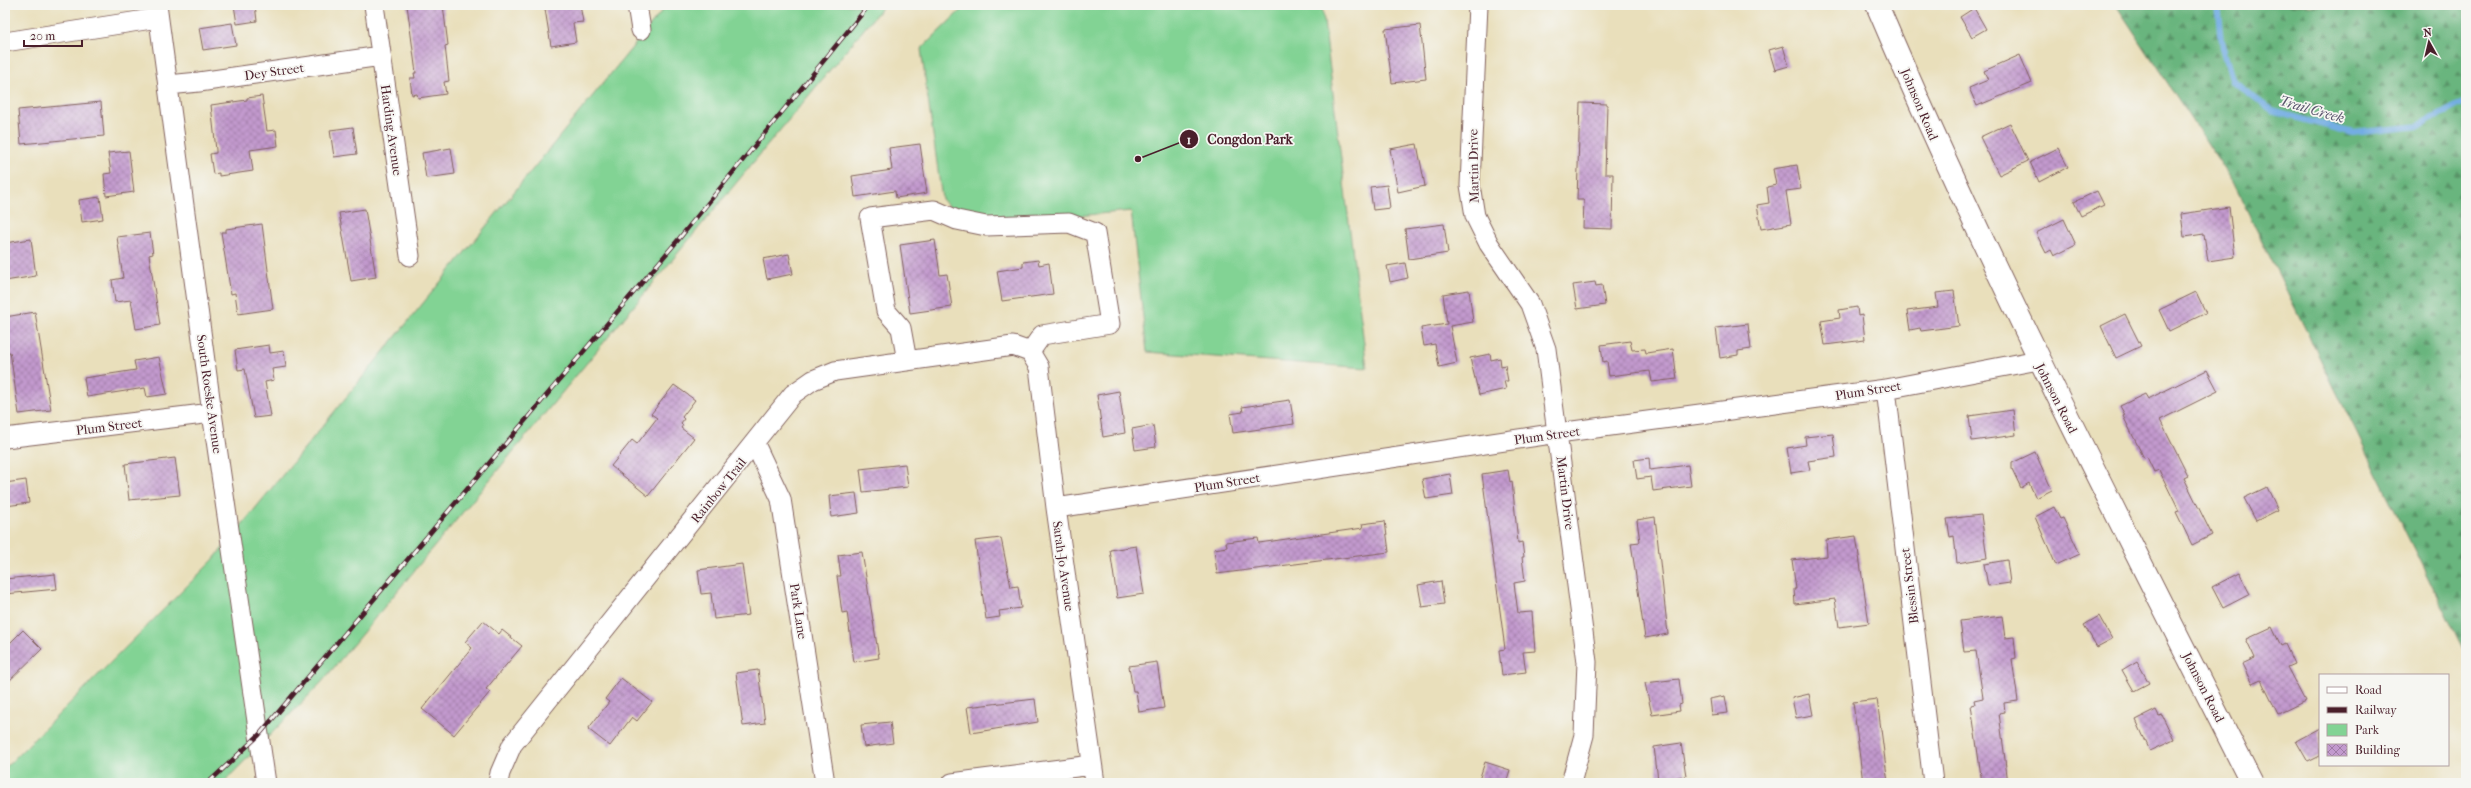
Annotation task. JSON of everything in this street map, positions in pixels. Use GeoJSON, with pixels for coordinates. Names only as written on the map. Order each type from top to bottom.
{"type":"FeatureCollection","features":[{"type":"Feature","properties":{"kind":"main road","name":"Johnson Road"},"geometry":{"type":"LineString","coordinates":[[1877,5],[1942,155],[2038,360],[2252,783]]}},
{"type":"Feature","properties":{"kind":"street","name":"Harding Avenue"},"geometry":{"type":"LineString","coordinates":[[374,5],[410,256]]}},
{"type":"Feature","properties":{"kind":"street"},"geometry":{"type":"LineString","coordinates":[[637,5],[641,30]]}},
{"type":"Feature","properties":{"kind":"street","name":"Martin Drive"},"geometry":{"type":"LineString","coordinates":[[1478,5],[1470,177],[1475,216],[1489,244],[1530,304],[1546,349],[1587,662],[1584,735],[1571,783]]}},
{"type":"Feature","properties":{"kind":"street"},"geometry":{"type":"LineString","coordinates":[[5,42],[158,11]]}},
{"type":"Feature","properties":{"kind":"street","name":"South Roeske Avenue"},"geometry":{"type":"LineString","coordinates":[[158,11],[212,413],[266,783]]}},
{"type":"Feature","properties":{"kind":"street","name":"Dey Street"},"geometry":{"type":"LineString","coordinates":[[168,85],[381,56]]}},
{"type":"Feature","properties":{"kind":"street"},"geometry":{"type":"LineString","coordinates":[[907,361],[901,328],[886,311],[870,218],[934,210],[957,220],[986,226],[1069,222],[1094,233],[1110,324],[1042,335],[1030,352]]}},
{"type":"Feature","properties":{"kind":"street","name":"Rainbow Trail"},"geometry":{"type":"LineString","coordinates":[[498,783],[500,773],[512,745],[755,444],[793,394],[813,380],[835,371],[1013,346],[1030,352]]}},
{"type":"Feature","properties":{"kind":"street","name":"Sarah-Jo Avenue"},"geometry":{"type":"LineString","coordinates":[[1030,352],[1039,367],[1056,508],[1094,774]]}},
{"type":"Feature","properties":{"kind":"street","name":"Plum Street"},"geometry":{"type":"LineString","coordinates":[[1056,508],[1558,433],[1886,389],[2038,360]]}},
{"type":"Feature","properties":{"kind":"street","name":"Blessin Street"},"geometry":{"type":"LineString","coordinates":[[1886,389],[1933,783]]}},
{"type":"Feature","properties":{"kind":"street","name":"Plum Street"},"geometry":{"type":"LineString","coordinates":[[5,438],[212,413]]}},
{"type":"Feature","properties":{"kind":"street","name":"Park Lane"},"geometry":{"type":"LineString","coordinates":[[755,444],[781,499],[825,783]]}},
{"type":"Feature","properties":{"kind":"street"},"geometry":{"type":"LineString","coordinates":[[952,783],[1094,774]]}},
{"type":"Feature","properties":{"kind":"green space"},"geometry":{"type":"Polygon","coordinates":[[[667,5],[884,5],[321,683],[223,783],[5,783],[5,768],[213,560],[667,5]]]}},
{"type":"Feature","properties":{"kind":"green space"},"geometry":{"type":"Polygon","coordinates":[[[966,5],[1322,5],[1367,368],[1147,352],[1131,211],[967,226],[942,199],[921,49],[966,5]]]}},
{"type":"Feature","properties":{"kind":"green space"},"geometry":{"type":"Polygon","coordinates":[[[2116,5],[2466,5],[2466,655],[2233,182],[2116,5]]]}},
{"type":"Feature","properties":{"kind":"building"},"geometry":{"type":"Polygon","coordinates":[[[234,5],[255,5],[257,21],[237,24],[234,5]]]}},
{"type":"Feature","properties":{"kind":"building"},"geometry":{"type":"Polygon","coordinates":[[[407,5],[443,5],[448,45],[445,46],[449,81],[444,82],[446,94],[418,98],[417,94],[412,95],[410,78],[415,78],[414,73],[416,73],[407,5]]]}},
{"type":"Feature","properties":{"kind":"building"},"geometry":{"type":"Polygon","coordinates":[[[580,5],[583,22],[573,23],[576,42],[551,46],[545,9],[580,5]]]}},
{"type":"Feature","properties":{"kind":"building"},"geometry":{"type":"Polygon","coordinates":[[[1974,8],[1986,29],[1972,37],[1960,17],[1974,8]]]}},
{"type":"Feature","properties":{"kind":"building"},"geometry":{"type":"Polygon","coordinates":[[[232,23],[236,45],[203,50],[199,28],[232,23]]]}},
{"type":"Feature","properties":{"kind":"building"},"geometry":{"type":"Polygon","coordinates":[[[1420,25],[1426,79],[1392,83],[1385,29],[1420,25]]]}},
{"type":"Feature","properties":{"kind":"building"},"geometry":{"type":"Polygon","coordinates":[[[1783,46],[1789,66],[1775,70],[1769,50],[1783,46]]]}},
{"type":"Feature","properties":{"kind":"building"},"geometry":{"type":"Polygon","coordinates":[[[2020,55],[2032,83],[1977,106],[1969,88],[1988,80],[1984,71],[2020,55]]]}},
{"type":"Feature","properties":{"kind":"building"},"geometry":{"type":"Polygon","coordinates":[[[262,96],[267,131],[276,130],[278,146],[250,150],[253,171],[219,176],[219,173],[213,174],[210,154],[216,153],[216,150],[211,105],[247,100],[247,98],[262,96]]]}},
{"type":"Feature","properties":{"kind":"building"},"geometry":{"type":"Polygon","coordinates":[[[101,102],[104,136],[21,144],[18,110],[101,102]]]}},
{"type":"Feature","properties":{"kind":"building"},"geometry":{"type":"Polygon","coordinates":[[[1580,103],[1607,104],[1605,174],[1613,174],[1612,229],[1583,228],[1584,200],[1577,200],[1580,103]]]}},
{"type":"Feature","properties":{"kind":"building"},"geometry":{"type":"Polygon","coordinates":[[[2010,123],[2028,161],[1999,175],[1980,137],[2010,123]]]}},
{"type":"Feature","properties":{"kind":"building"},"geometry":{"type":"Polygon","coordinates":[[[353,127],[357,154],[334,157],[330,130],[353,127]]]}},
{"type":"Feature","properties":{"kind":"building"},"geometry":{"type":"Polygon","coordinates":[[[920,144],[927,193],[896,198],[895,191],[855,197],[852,176],[892,170],[889,148],[920,144]]]}},
{"type":"Feature","properties":{"kind":"building"},"geometry":{"type":"Polygon","coordinates":[[[1417,144],[1425,186],[1398,192],[1390,149],[1417,144]]]}},
{"type":"Feature","properties":{"kind":"building"},"geometry":{"type":"Polygon","coordinates":[[[451,148],[455,174],[426,178],[422,153],[451,148]]]}},
{"type":"Feature","properties":{"kind":"building"},"geometry":{"type":"Polygon","coordinates":[[[2058,148],[2068,167],[2039,182],[2030,162],[2058,148]]]}},
{"type":"Feature","properties":{"kind":"building"},"geometry":{"type":"Polygon","coordinates":[[[129,151],[134,192],[106,196],[104,174],[111,173],[108,153],[129,151]]]}},
{"type":"Feature","properties":{"kind":"building"},"geometry":{"type":"Polygon","coordinates":[[[1797,165],[1801,189],[1786,191],[1791,224],[1761,229],[1757,205],[1769,203],[1767,187],[1776,185],[1773,169],[1797,165]]]}},
{"type":"Feature","properties":{"kind":"building"},"geometry":{"type":"Polygon","coordinates":[[[1387,185],[1390,208],[1373,210],[1370,187],[1387,185]]]}},
{"type":"Feature","properties":{"kind":"building"},"geometry":{"type":"Polygon","coordinates":[[[2097,191],[2104,205],[2081,216],[2074,202],[2097,191]]]}},
{"type":"Feature","properties":{"kind":"building"},"geometry":{"type":"Polygon","coordinates":[[[100,197],[103,219],[82,222],[79,200],[100,197]]]}},
{"type":"Feature","properties":{"kind":"building"},"geometry":{"type":"Polygon","coordinates":[[[2229,207],[2235,257],[2208,261],[2204,234],[2184,237],[2181,214],[2229,207]]]}},
{"type":"Feature","properties":{"kind":"building"},"geometry":{"type":"Polygon","coordinates":[[[365,209],[376,277],[351,281],[339,213],[365,209]]]}},
{"type":"Feature","properties":{"kind":"building"},"geometry":{"type":"Polygon","coordinates":[[[2064,219],[2076,245],[2054,256],[2051,250],[2046,253],[2036,233],[2064,219]]]}},
{"type":"Feature","properties":{"kind":"building"},"geometry":{"type":"Polygon","coordinates":[[[262,224],[273,309],[238,314],[235,293],[231,294],[221,232],[226,232],[226,229],[262,224]]]}},
{"type":"Feature","properties":{"kind":"building"},"geometry":{"type":"Polygon","coordinates":[[[1444,224],[1448,253],[1409,259],[1405,229],[1444,224]]]}},
{"type":"Feature","properties":{"kind":"building"},"geometry":{"type":"Polygon","coordinates":[[[150,233],[153,254],[149,255],[160,325],[136,329],[131,300],[115,302],[112,280],[123,278],[117,237],[150,233]]]}},
{"type":"Feature","properties":{"kind":"building"},"geometry":{"type":"Polygon","coordinates":[[[31,239],[36,276],[5,281],[5,243],[31,239]]]}},
{"type":"Feature","properties":{"kind":"building"},"geometry":{"type":"Polygon","coordinates":[[[935,240],[940,275],[947,274],[952,307],[910,313],[900,245],[935,240]]]}},
{"type":"Feature","properties":{"kind":"building"},"geometry":{"type":"Polygon","coordinates":[[[789,254],[793,274],[767,279],[763,259],[789,254]]]}},
{"type":"Feature","properties":{"kind":"building"},"geometry":{"type":"Polygon","coordinates":[[[1038,260],[1039,265],[1049,263],[1053,294],[1002,301],[997,271],[1023,267],[1023,262],[1038,260]]]}},
{"type":"Feature","properties":{"kind":"building"},"geometry":{"type":"Polygon","coordinates":[[[1405,263],[1408,278],[1390,282],[1387,266],[1405,263]]]}},
{"type":"Feature","properties":{"kind":"building"},"geometry":{"type":"Polygon","coordinates":[[[1595,282],[1596,286],[1602,285],[1605,305],[1577,309],[1573,285],[1595,282]]]}},
{"type":"Feature","properties":{"kind":"building"},"geometry":{"type":"Polygon","coordinates":[[[1469,290],[1473,322],[1450,326],[1457,363],[1439,367],[1435,344],[1424,346],[1421,328],[1447,324],[1443,294],[1469,290]]]}},
{"type":"Feature","properties":{"kind":"building"},"geometry":{"type":"Polygon","coordinates":[[[1954,291],[1959,326],[1921,331],[1920,328],[1910,330],[1907,311],[1938,307],[1936,293],[1954,291]]]}},
{"type":"Feature","properties":{"kind":"building"},"geometry":{"type":"Polygon","coordinates":[[[2196,292],[2206,313],[2169,331],[2159,310],[2196,292]]]}},
{"type":"Feature","properties":{"kind":"building"},"geometry":{"type":"Polygon","coordinates":[[[1857,307],[1858,316],[1862,315],[1865,340],[1825,345],[1821,321],[1840,318],[1839,310],[1857,307]]]}},
{"type":"Feature","properties":{"kind":"building"},"geometry":{"type":"Polygon","coordinates":[[[35,312],[51,410],[19,414],[10,352],[5,353],[5,317],[35,312]]]}},
{"type":"Feature","properties":{"kind":"building"},"geometry":{"type":"Polygon","coordinates":[[[2125,314],[2141,346],[2116,358],[2101,326],[2125,314]]]}},
{"type":"Feature","properties":{"kind":"building"},"geometry":{"type":"Polygon","coordinates":[[[1748,324],[1751,349],[1738,351],[1738,355],[1720,358],[1716,328],[1748,324]]]}},
{"type":"Feature","properties":{"kind":"building"},"geometry":{"type":"Polygon","coordinates":[[[1630,341],[1632,350],[1645,349],[1646,353],[1673,349],[1677,379],[1652,382],[1650,371],[1609,376],[1607,361],[1603,362],[1601,345],[1630,341]]]}},
{"type":"Feature","properties":{"kind":"building"},"geometry":{"type":"Polygon","coordinates":[[[269,345],[270,353],[284,351],[286,367],[272,369],[274,380],[265,382],[271,416],[254,418],[245,369],[238,370],[235,350],[269,345]]]}},
{"type":"Feature","properties":{"kind":"building"},"geometry":{"type":"Polygon","coordinates":[[[1490,354],[1491,360],[1500,358],[1501,366],[1505,365],[1508,381],[1504,381],[1506,389],[1479,395],[1470,358],[1490,354]]]}},
{"type":"Feature","properties":{"kind":"building"},"geometry":{"type":"Polygon","coordinates":[[[159,357],[167,394],[147,397],[145,388],[87,397],[84,378],[136,370],[134,361],[159,357]]]}},
{"type":"Feature","properties":{"kind":"building"},"geometry":{"type":"Polygon","coordinates":[[[2207,370],[2218,391],[2160,420],[2188,476],[2184,478],[2212,535],[2192,545],[2176,512],[2179,511],[2159,470],[2154,472],[2147,457],[2144,458],[2123,416],[2125,415],[2120,406],[2145,394],[2148,399],[2207,370]]]}},
{"type":"Feature","properties":{"kind":"building"},"geometry":{"type":"Polygon","coordinates":[[[674,385],[695,400],[682,417],[684,419],[681,423],[683,425],[681,428],[694,438],[648,496],[611,466],[632,440],[637,444],[657,418],[651,414],[674,385]]]}},
{"type":"Feature","properties":{"kind":"building"},"geometry":{"type":"Polygon","coordinates":[[[1119,391],[1125,433],[1103,437],[1097,395],[1119,391]]]}},
{"type":"Feature","properties":{"kind":"building"},"geometry":{"type":"Polygon","coordinates":[[[1290,400],[1294,424],[1233,433],[1230,414],[1243,412],[1242,407],[1290,400]]]}},
{"type":"Feature","properties":{"kind":"building"},"geometry":{"type":"Polygon","coordinates":[[[2013,410],[2016,435],[1972,441],[1969,416],[2013,410]]]}},
{"type":"Feature","properties":{"kind":"building"},"geometry":{"type":"Polygon","coordinates":[[[1153,425],[1156,447],[1135,450],[1132,429],[1153,425]]]}},
{"type":"Feature","properties":{"kind":"building"},"geometry":{"type":"Polygon","coordinates":[[[1833,434],[1836,457],[1808,461],[1810,470],[1791,473],[1787,448],[1806,445],[1805,437],[1833,434]]]}},
{"type":"Feature","properties":{"kind":"building"},"geometry":{"type":"Polygon","coordinates":[[[2035,452],[2052,490],[2036,498],[2029,483],[2021,488],[2012,469],[2012,463],[2035,452]]]}},
{"type":"Feature","properties":{"kind":"building"},"geometry":{"type":"Polygon","coordinates":[[[175,458],[180,495],[129,500],[125,464],[175,458]]]}},
{"type":"Feature","properties":{"kind":"building"},"geometry":{"type":"Polygon","coordinates":[[[1649,458],[1650,470],[1688,465],[1691,486],[1653,491],[1651,477],[1637,479],[1634,460],[1649,458]]]}},
{"type":"Feature","properties":{"kind":"building"},"geometry":{"type":"Polygon","coordinates":[[[905,464],[908,487],[863,492],[860,469],[905,464]]]}},
{"type":"Feature","properties":{"kind":"building"},"geometry":{"type":"Polygon","coordinates":[[[1508,470],[1510,482],[1512,481],[1518,543],[1522,542],[1524,557],[1522,557],[1525,581],[1514,583],[1518,613],[1532,612],[1535,651],[1523,652],[1526,672],[1502,675],[1499,650],[1505,649],[1482,474],[1508,470]]]}},
{"type":"Feature","properties":{"kind":"building"},"geometry":{"type":"Polygon","coordinates":[[[1450,474],[1453,495],[1426,499],[1422,479],[1450,474]]]}},
{"type":"Feature","properties":{"kind":"building"},"geometry":{"type":"Polygon","coordinates":[[[26,480],[29,503],[5,506],[5,483],[26,480]]]}},
{"type":"Feature","properties":{"kind":"building"},"geometry":{"type":"Polygon","coordinates":[[[2267,487],[2278,510],[2256,521],[2244,498],[2267,487]]]}},
{"type":"Feature","properties":{"kind":"building"},"geometry":{"type":"Polygon","coordinates":[[[856,493],[859,513],[831,517],[829,496],[856,493]]]}},
{"type":"Feature","properties":{"kind":"building"},"geometry":{"type":"Polygon","coordinates":[[[2054,507],[2060,519],[2063,518],[2080,554],[2056,565],[2035,517],[2054,507]]]}},
{"type":"Feature","properties":{"kind":"building"},"geometry":{"type":"Polygon","coordinates":[[[1981,515],[1987,558],[1957,563],[1954,536],[1950,537],[1947,519],[1981,515]]]}},
{"type":"Feature","properties":{"kind":"building"},"geometry":{"type":"Polygon","coordinates":[[[1655,517],[1668,634],[1645,638],[1631,543],[1640,542],[1637,520],[1655,517]]]}},
{"type":"Feature","properties":{"kind":"building"},"geometry":{"type":"Polygon","coordinates":[[[1385,521],[1389,552],[1217,574],[1214,549],[1227,547],[1226,542],[1258,538],[1259,543],[1363,528],[1362,524],[1385,521]]]}},
{"type":"Feature","properties":{"kind":"building"},"geometry":{"type":"Polygon","coordinates":[[[1856,536],[1869,623],[1839,627],[1835,599],[1795,604],[1794,589],[1796,589],[1792,560],[1827,556],[1826,540],[1856,536]]]}},
{"type":"Feature","properties":{"kind":"building"},"geometry":{"type":"Polygon","coordinates":[[[1001,538],[1011,587],[1018,586],[1021,608],[999,611],[1000,617],[986,619],[975,541],[1001,538]]]}},
{"type":"Feature","properties":{"kind":"building"},"geometry":{"type":"Polygon","coordinates":[[[1136,546],[1144,594],[1117,598],[1110,550],[1136,546]]]}},
{"type":"Feature","properties":{"kind":"building"},"geometry":{"type":"Polygon","coordinates":[[[862,552],[879,658],[854,662],[847,612],[842,613],[837,576],[841,576],[838,555],[862,552]]]}},
{"type":"Feature","properties":{"kind":"building"},"geometry":{"type":"Polygon","coordinates":[[[2007,560],[2010,583],[1988,586],[1984,564],[2007,560]]]}},
{"type":"Feature","properties":{"kind":"building"},"geometry":{"type":"Polygon","coordinates":[[[742,564],[749,615],[714,619],[711,593],[701,594],[698,570],[742,564]]]}},
{"type":"Feature","properties":{"kind":"building"},"geometry":{"type":"Polygon","coordinates":[[[2239,573],[2250,594],[2223,608],[2212,587],[2239,573]]]}},
{"type":"Feature","properties":{"kind":"building"},"geometry":{"type":"Polygon","coordinates":[[[55,574],[57,589],[5,594],[5,579],[55,574]]]}},
{"type":"Feature","properties":{"kind":"building"},"geometry":{"type":"Polygon","coordinates":[[[1441,581],[1444,604],[1422,607],[1418,585],[1441,581]]]}},
{"type":"Feature","properties":{"kind":"building"},"geometry":{"type":"Polygon","coordinates":[[[2002,616],[2005,638],[2014,637],[2016,658],[2012,659],[2018,701],[2004,703],[2005,712],[1999,713],[2008,783],[1982,783],[1971,705],[1975,704],[1974,700],[1983,698],[1976,651],[1964,652],[1960,621],[2002,616]]]}},
{"type":"Feature","properties":{"kind":"building"},"geometry":{"type":"Polygon","coordinates":[[[2099,616],[2112,639],[2097,647],[2084,625],[2099,616]]]}},
{"type":"Feature","properties":{"kind":"building"},"geometry":{"type":"Polygon","coordinates":[[[483,621],[499,634],[502,630],[522,646],[486,689],[490,692],[454,735],[422,709],[472,648],[465,642],[483,621]]]}},
{"type":"Feature","properties":{"kind":"building"},"geometry":{"type":"Polygon","coordinates":[[[2272,627],[2281,646],[2285,644],[2294,664],[2287,667],[2305,701],[2278,714],[2261,680],[2252,684],[2242,664],[2255,658],[2246,639],[2272,627]]]}},
{"type":"Feature","properties":{"kind":"building"},"geometry":{"type":"Polygon","coordinates":[[[23,630],[42,649],[5,685],[5,648],[23,630]]]}},
{"type":"Feature","properties":{"kind":"building"},"geometry":{"type":"Polygon","coordinates":[[[2137,661],[2149,683],[2134,691],[2122,670],[2137,661]]]}},
{"type":"Feature","properties":{"kind":"building"},"geometry":{"type":"Polygon","coordinates":[[[1157,662],[1164,708],[1139,712],[1136,691],[1133,691],[1129,666],[1157,662]]]}},
{"type":"Feature","properties":{"kind":"building"},"geometry":{"type":"Polygon","coordinates":[[[758,670],[765,723],[743,726],[736,673],[758,670]]]}},
{"type":"Feature","properties":{"kind":"building"},"geometry":{"type":"Polygon","coordinates":[[[621,678],[652,702],[637,721],[632,717],[610,746],[588,729],[609,702],[605,699],[621,678]]]}},
{"type":"Feature","properties":{"kind":"building"},"geometry":{"type":"Polygon","coordinates":[[[1679,679],[1682,704],[1679,705],[1680,711],[1652,715],[1645,683],[1679,679]]]}},
{"type":"Feature","properties":{"kind":"building"},"geometry":{"type":"Polygon","coordinates":[[[1809,694],[1813,715],[1796,718],[1792,698],[1809,694]]]}},
{"type":"Feature","properties":{"kind":"building"},"geometry":{"type":"Polygon","coordinates":[[[1725,696],[1728,713],[1711,715],[1709,699],[1725,696]]]}},
{"type":"Feature","properties":{"kind":"building"},"geometry":{"type":"Polygon","coordinates":[[[1035,699],[1038,722],[971,733],[967,707],[1035,699]]]}},
{"type":"Feature","properties":{"kind":"building"},"geometry":{"type":"Polygon","coordinates":[[[1877,699],[1888,783],[1863,783],[1853,702],[1877,699]]]}},
{"type":"Feature","properties":{"kind":"building"},"geometry":{"type":"Polygon","coordinates":[[[2156,710],[2159,716],[2162,715],[2174,740],[2150,751],[2136,720],[2156,710]]]}},
{"type":"Feature","properties":{"kind":"building"},"geometry":{"type":"Polygon","coordinates":[[[890,722],[893,743],[864,747],[861,725],[890,722]]]}},
{"type":"Feature","properties":{"kind":"building"},"geometry":{"type":"Polygon","coordinates":[[[2319,729],[2319,756],[2308,762],[2296,741],[2319,729]]]}},
{"type":"Feature","properties":{"kind":"building"},"geometry":{"type":"Polygon","coordinates":[[[1681,743],[1686,776],[1658,780],[1654,747],[1681,743]]]}},
{"type":"Feature","properties":{"kind":"building"},"geometry":{"type":"Polygon","coordinates":[[[1485,762],[1510,770],[1506,783],[1478,783],[1485,762]]]}},
{"type":"Feature","properties":{"kind":"waterway","name":"Trail Creek"},"geometry":{"type":"LineString","coordinates":[[2217,5],[2221,41],[2233,82],[2272,111],[2353,133],[2419,126],[2466,101]]}},
{"type":"Feature","properties":{"kind":"railway"},"geometry":{"type":"LineString","coordinates":[[208,783],[259,735],[678,240],[869,5]]}},
{"type":"Feature","properties":{"kind":"place","name":"Congdon Park"},"geometry":{"type":"Point","coordinates":[1138,159]}}]}
